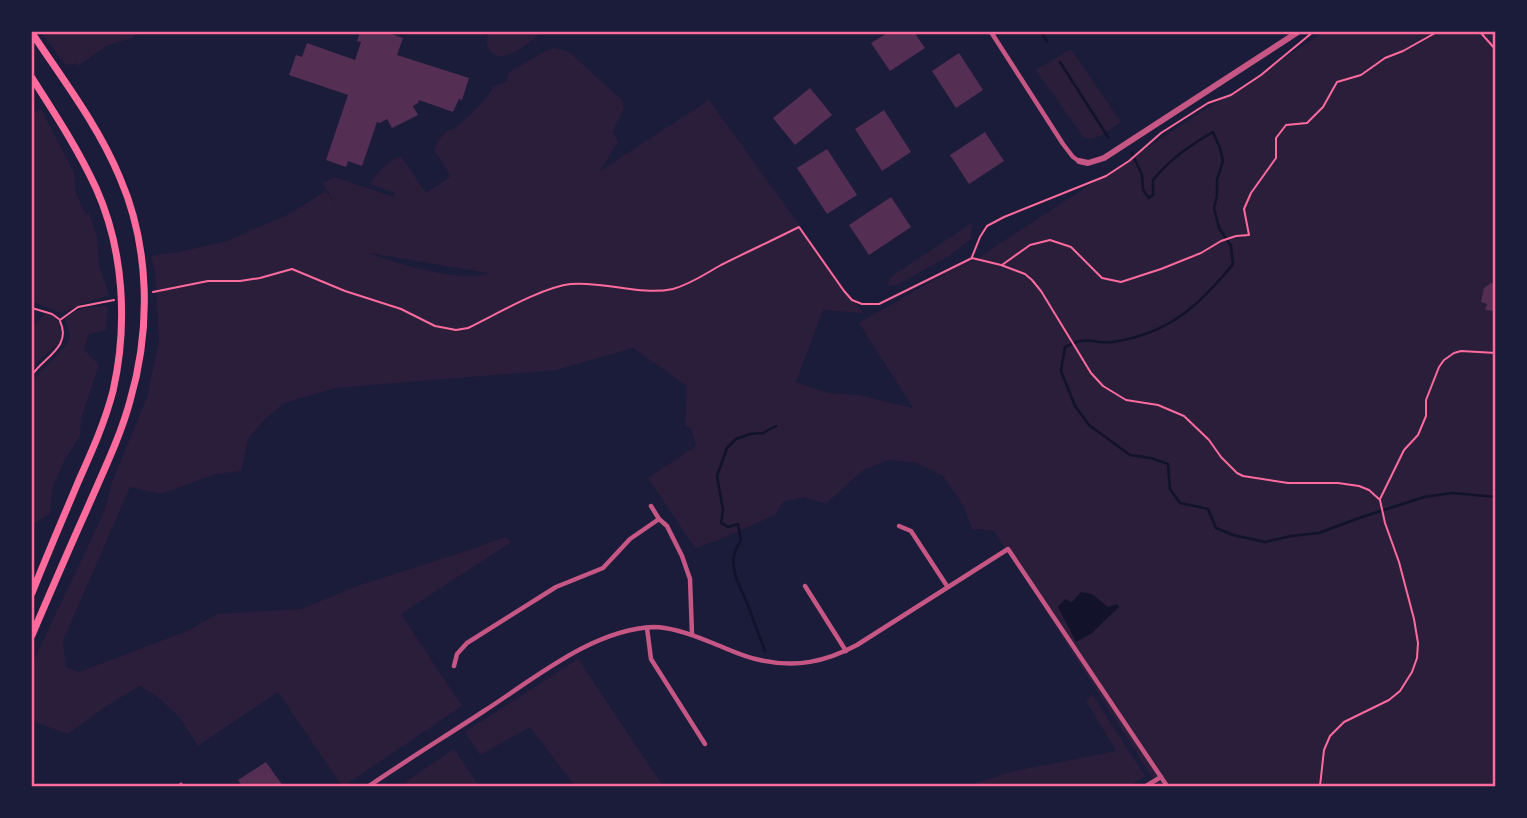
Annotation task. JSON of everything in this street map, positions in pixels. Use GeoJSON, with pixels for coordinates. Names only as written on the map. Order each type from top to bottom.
{"type":"FeatureCollection","features":[{"type":"Feature","properties":{"kind":"main road"},"geometry":{"type":"LineString","coordinates":[[32,33],[90,120],[121,180],[131,208],[142,265],[144,313],[138,370],[122,425],[32,635]]}},
{"type":"Feature","properties":{"kind":"main road"},"geometry":{"type":"LineString","coordinates":[[32,78],[66,130],[97,190],[116,250],[122,309],[118,364],[103,426],[32,593]]}},
{"type":"Feature","properties":{"kind":"street"},"geometry":{"type":"LineString","coordinates":[[991,32],[1063,144],[1073,157],[1088,163],[1104,158],[1298,32]]}},
{"type":"Feature","properties":{"kind":"street"},"geometry":{"type":"LineString","coordinates":[[651,506],[667,526],[690,579],[692,635]]}},
{"type":"Feature","properties":{"kind":"street"},"geometry":{"type":"LineString","coordinates":[[454,666],[457,654],[467,643],[556,587],[603,568],[630,538],[659,519]]}},
{"type":"Feature","properties":{"kind":"street"},"geometry":{"type":"LineString","coordinates":[[899,526],[911,531],[947,586]]}},
{"type":"Feature","properties":{"kind":"street"},"geometry":{"type":"LineString","coordinates":[[369,786],[586,646],[607,636],[634,629],[657,627],[692,635],[758,660],[795,664],[817,662],[846,651],[1008,549],[1167,786]]}},
{"type":"Feature","properties":{"kind":"street"},"geometry":{"type":"LineString","coordinates":[[805,586],[846,651]]}},
{"type":"Feature","properties":{"kind":"street"},"geometry":{"type":"LineString","coordinates":[[647,628],[651,659],[705,744]]}},
{"type":"Feature","properties":{"kind":"street"},"geometry":{"type":"LineString","coordinates":[[1146,786],[1161,777]]}},
{"type":"Feature","properties":{"kind":"path"},"geometry":{"type":"LineString","coordinates":[[972,258],[987,226],[1106,176],[1129,161],[1161,133],[1208,103],[1231,95],[1261,75],[1313,32]]}},
{"type":"Feature","properties":{"kind":"path"},"geometry":{"type":"LineString","coordinates":[[1001,265],[1030,244],[1049,240],[1071,247],[1102,278],[1121,282],[1201,253],[1222,241],[1250,235],[1244,209],[1251,193],[1276,159],[1276,138],[1286,125],[1307,123],[1323,107],[1337,82],[1361,75],[1385,58],[1404,51],[1437,32]]}},
{"type":"Feature","properties":{"kind":"path"},"geometry":{"type":"LineString","coordinates":[[1480,32],[1496,50]]}},
{"type":"Feature","properties":{"kind":"path"},"geometry":{"type":"LineString","coordinates":[[188,285],[260,278],[292,269],[345,291],[401,309],[435,326],[456,330],[468,328],[547,290],[569,284],[590,283],[647,290],[670,290],[688,285],[719,266],[799,227],[844,291],[852,300],[862,304],[879,304],[972,258],[979,259],[1025,274],[1032,280],[1091,373],[1103,386],[1126,400],[1158,405],[1184,416],[1243,477],[1288,483],[1338,483],[1359,486],[1380,500]]}},
{"type":"Feature","properties":{"kind":"path"},"geometry":{"type":"LineString","coordinates":[[60,320],[79,307],[89,304]]}},
{"type":"Feature","properties":{"kind":"path"},"geometry":{"type":"LineString","coordinates":[[32,308],[52,314],[60,320],[64,331],[58,349],[39,365],[32,375]]}},
{"type":"Feature","properties":{"kind":"path"},"geometry":{"type":"LineString","coordinates":[[1320,786],[1324,750],[1330,736],[1344,722],[1389,700],[1400,691],[1417,658],[1418,643],[1414,619],[1380,500],[1404,450],[1418,435],[1426,416],[1426,400],[1444,360],[1461,351],[1496,353]]}},
{"type":"Feature","properties":{"kind":"shaded area"},"geometry":{"type":"Polygon","coordinates":[[[41,32],[137,34],[108,45],[78,66],[77,63],[65,64],[41,32]]]}},
{"type":"Feature","properties":{"kind":"shaded area"},"geometry":{"type":"Polygon","coordinates":[[[489,32],[541,32],[512,53],[497,56],[488,47],[489,32]]]}},
{"type":"Feature","properties":{"kind":"shaded area"},"geometry":{"type":"Polygon","coordinates":[[[1324,32],[1495,32],[1495,786],[1158,786],[994,531],[972,530],[964,507],[943,476],[917,463],[888,460],[862,471],[826,504],[804,497],[783,502],[775,515],[695,548],[648,478],[696,446],[691,429],[685,425],[687,386],[633,348],[556,370],[336,388],[284,403],[264,420],[248,439],[241,471],[216,474],[161,494],[130,487],[63,641],[66,667],[79,672],[187,631],[218,614],[301,609],[360,585],[506,537],[511,542],[401,614],[462,706],[344,786],[278,692],[198,746],[180,718],[159,698],[140,686],[68,734],[32,721],[32,664],[104,512],[112,482],[147,397],[159,341],[155,272],[151,256],[227,241],[289,214],[326,191],[337,208],[323,183],[334,177],[394,197],[395,193],[370,184],[383,167],[401,156],[426,193],[451,176],[434,150],[438,140],[471,114],[493,87],[507,81],[508,73],[549,49],[568,51],[622,100],[624,109],[613,131],[618,142],[600,171],[709,100],[863,313],[823,310],[796,382],[828,393],[859,395],[913,408],[859,323],[972,258],[973,261],[1324,32]],[[370,253],[411,267],[448,274],[478,276],[487,273],[370,253]]]}},
{"type":"Feature","properties":{"kind":"shaded area"},"geometry":{"type":"Polygon","coordinates":[[[1071,49],[1121,122],[1094,138],[1084,138],[1036,70],[1071,49]]]}},
{"type":"Feature","properties":{"kind":"shaded area"},"geometry":{"type":"Polygon","coordinates":[[[41,109],[74,173],[76,193],[86,215],[89,213],[97,236],[99,266],[109,295],[61,313],[32,301],[32,114],[41,109]]]}},
{"type":"Feature","properties":{"kind":"shaded area"},"geometry":{"type":"Polygon","coordinates":[[[972,223],[971,239],[949,256],[895,286],[887,285],[892,276],[972,223]]]}},
{"type":"Feature","properties":{"kind":"shaded area"},"geometry":{"type":"Polygon","coordinates":[[[108,307],[106,330],[89,334],[84,350],[99,365],[81,419],[80,436],[64,461],[53,487],[50,513],[34,524],[32,381],[67,345],[70,336],[65,318],[83,308],[108,307]]]}},
{"type":"Feature","properties":{"kind":"shaded area"},"geometry":{"type":"Polygon","coordinates":[[[46,313],[58,318],[60,343],[38,361],[32,370],[32,327],[46,313]]]}},
{"type":"Feature","properties":{"kind":"shaded area"},"geometry":{"type":"Polygon","coordinates":[[[1081,592],[1092,594],[1108,607],[1117,604],[1119,607],[1092,633],[1076,642],[1058,607],[1065,599],[1072,602],[1081,592]]]}},
{"type":"Feature","properties":{"kind":"shaded area"},"geometry":{"type":"Polygon","coordinates":[[[578,659],[663,786],[575,786],[530,727],[480,755],[465,732],[578,659]]]}},
{"type":"Feature","properties":{"kind":"shaded area"},"geometry":{"type":"Polygon","coordinates":[[[1092,694],[1145,776],[1129,786],[968,786],[1010,772],[1116,751],[1086,701],[1092,694]]]}},
{"type":"Feature","properties":{"kind":"shaded area"},"geometry":{"type":"Polygon","coordinates":[[[454,749],[479,786],[407,786],[404,783],[454,749]]]}},
{"type":"Feature","properties":{"kind":"building"},"geometry":{"type":"Polygon","coordinates":[[[360,32],[385,32],[403,38],[397,55],[469,78],[462,100],[459,99],[453,112],[419,100],[413,106],[418,115],[392,128],[387,119],[377,122],[362,166],[348,161],[346,167],[326,160],[348,95],[289,75],[296,55],[302,57],[307,43],[355,60],[361,42],[357,41],[360,32]]]}},
{"type":"Feature","properties":{"kind":"building"},"geometry":{"type":"Polygon","coordinates":[[[889,32],[914,32],[925,48],[890,71],[871,43],[889,32]]]}},
{"type":"Feature","properties":{"kind":"building"},"geometry":{"type":"Polygon","coordinates":[[[959,53],[983,90],[956,108],[932,71],[959,53]]]}},
{"type":"Feature","properties":{"kind":"building"},"geometry":{"type":"Polygon","coordinates":[[[810,88],[832,115],[795,145],[773,118],[810,88]]]}},
{"type":"Feature","properties":{"kind":"building"},"geometry":{"type":"Polygon","coordinates":[[[884,110],[911,152],[882,171],[855,129],[884,110]]]}},
{"type":"Feature","properties":{"kind":"building"},"geometry":{"type":"Polygon","coordinates":[[[985,132],[1004,161],[969,184],[950,155],[985,132]]]}},
{"type":"Feature","properties":{"kind":"building"},"geometry":{"type":"Polygon","coordinates":[[[827,149],[857,195],[827,214],[797,168],[827,149]]]}},
{"type":"Feature","properties":{"kind":"building"},"geometry":{"type":"Polygon","coordinates":[[[891,197],[911,227],[869,255],[849,225],[891,197]]]}},
{"type":"Feature","properties":{"kind":"building"},"geometry":{"type":"Polygon","coordinates":[[[1491,283],[1496,284],[1496,311],[1485,310],[1487,304],[1481,302],[1484,288],[1491,283]]]}},
{"type":"Feature","properties":{"kind":"building"},"geometry":{"type":"Polygon","coordinates":[[[266,762],[283,786],[242,786],[238,780],[266,762]]]}},
{"type":"Feature","properties":{"kind":"waterway"},"geometry":{"type":"LineString","coordinates":[[1041,32],[1047,41]]}},
{"type":"Feature","properties":{"kind":"waterway"},"geometry":{"type":"LineString","coordinates":[[1060,62],[1108,137]]}},
{"type":"Feature","properties":{"kind":"waterway"},"geometry":{"type":"LineString","coordinates":[[1132,153],[1142,175],[1143,190],[1149,198],[1153,195],[1153,180],[1159,173],[1180,153],[1213,132],[1223,161],[1217,180],[1214,208],[1219,228],[1231,246],[1233,264],[1194,305],[1166,325],[1133,338],[1109,342],[1080,341],[1065,347],[1061,371],[1075,406],[1089,425],[1130,455],[1168,464],[1170,489],[1180,503],[1208,509],[1216,528],[1265,542],[1319,533],[1424,497],[1453,493],[1496,497]]}},
{"type":"Feature","properties":{"kind":"waterway"},"geometry":{"type":"LineString","coordinates":[[765,651],[735,574],[734,555],[741,541],[738,524],[728,527],[721,523],[723,510],[717,476],[727,448],[736,439],[763,433],[776,426]]}}]}
